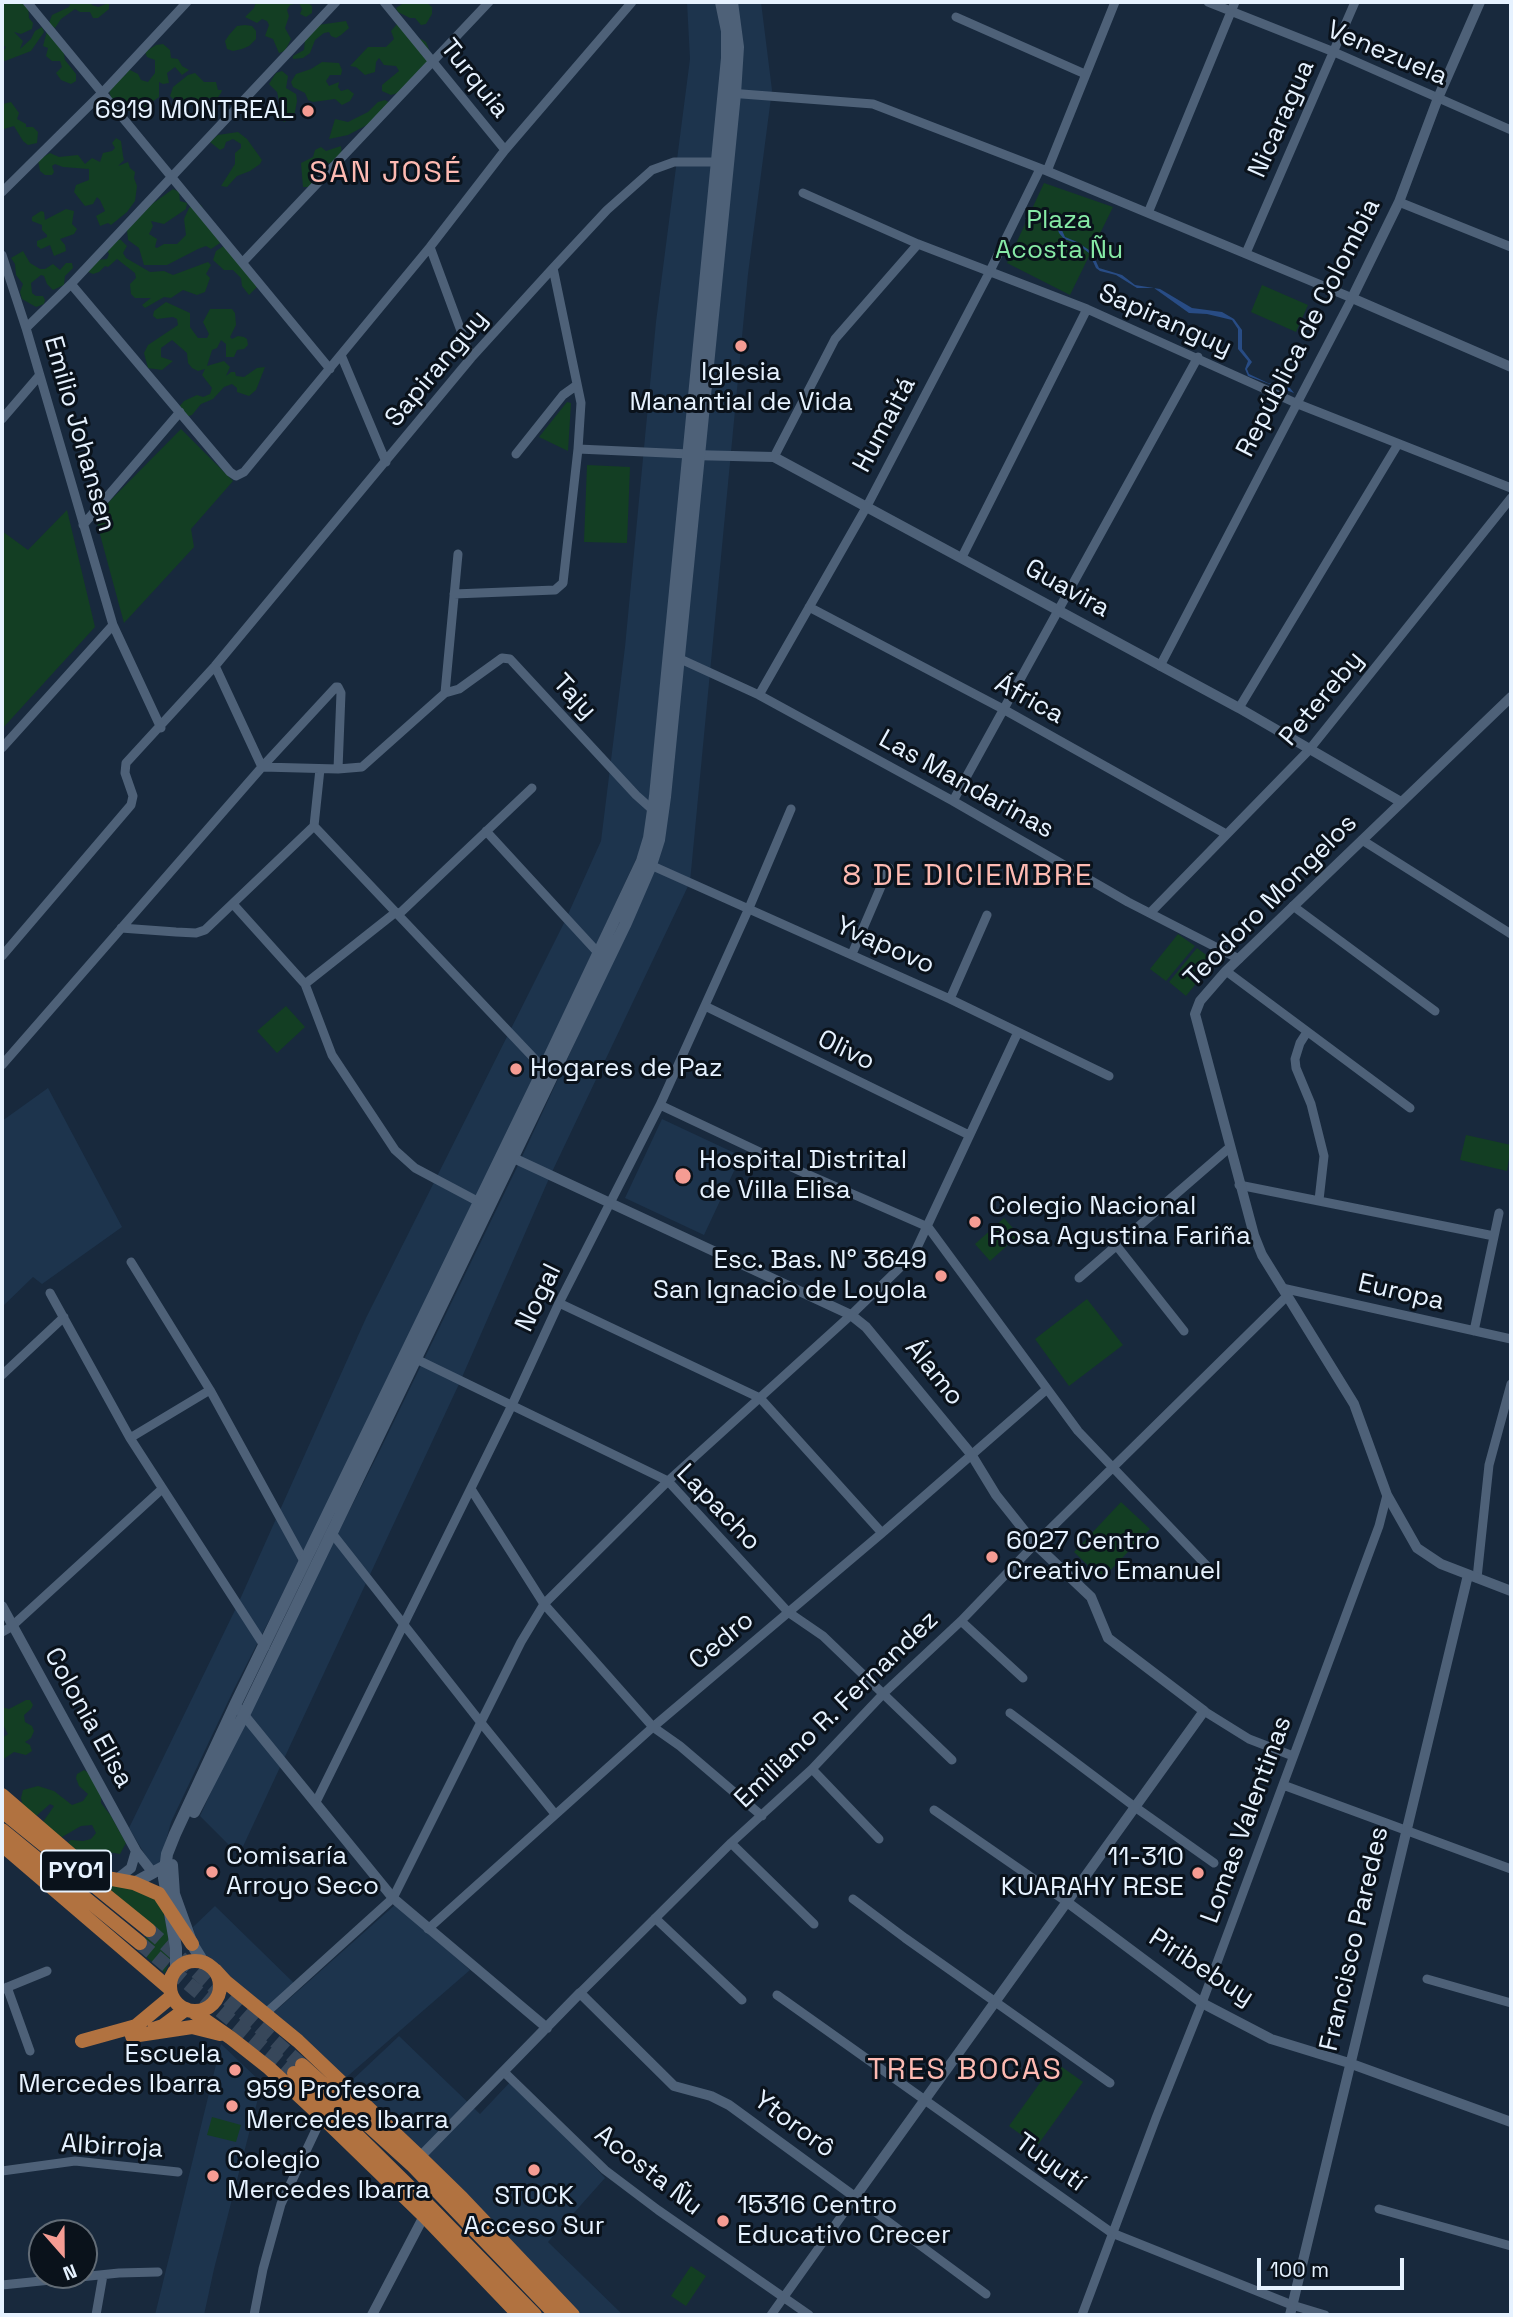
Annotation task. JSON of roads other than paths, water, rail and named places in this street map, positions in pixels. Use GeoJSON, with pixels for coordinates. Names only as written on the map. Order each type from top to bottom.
{"type":"FeatureCollection","features":[{"type":"Feature","properties":{"kind":"highway"},"geometry":{"type":"LineString","coordinates":[[2,1795],[96,1876],[134,1883],[156,1892],[192,1944]]}},
{"type":"Feature","properties":{"kind":"highway","name":"PY01"},"geometry":{"type":"LineString","coordinates":[[2,1811],[149,1930]]}},
{"type":"Feature","properties":{"kind":"highway","name":"PY01"},"geometry":{"type":"LineString","coordinates":[[2,1830],[140,1943]]}},
{"type":"Feature","properties":{"kind":"highway"},"geometry":{"type":"LineString","coordinates":[[2,1845],[153,1972],[189,2010],[231,2038],[271,2070],[424,2216],[516,2314]]}},
{"type":"Feature","properties":{"kind":"highway"},"geometry":{"type":"LineString","coordinates":[[82,2041],[136,2026],[147,2018],[171,1992],[170,1982],[176,1969],[188,1961],[209,1966],[266,2013],[420,2157],[573,2315]]}},
{"type":"Feature","properties":{"kind":"highway"},"geometry":{"type":"LineString","coordinates":[[209,1966],[220,1986],[215,2001],[201,2010],[189,2010],[163,2026],[132,2036],[192,2027],[231,2038]]}},
{"type":"Feature","properties":{"kind":"highway"},"geometry":{"type":"LineString","coordinates":[[147,2018],[158,1992],[153,1972]]}},
{"type":"Feature","properties":{"kind":"highway"},"geometry":{"type":"LineString","coordinates":[[535,2315],[298,2069],[412,2165],[556,2315]]}},
{"type":"Feature","properties":{"kind":"main road"},"geometry":{"type":"LineString","coordinates":[[721,2],[728,45],[729,93]]}},
{"type":"Feature","properties":{"kind":"main road"},"geometry":{"type":"LineString","coordinates":[[176,1969],[175,1942],[166,1903],[165,1867],[175,1834],[236,1703],[269,1651],[647,863],[658,813],[729,93],[738,36],[732,2]]}},
{"type":"Feature","properties":{"kind":"main road"},"geometry":{"type":"LineString","coordinates":[[209,1966],[192,1944],[174,1894],[171,1867],[189,1822],[244,1715],[305,1564],[331,1532],[479,1202],[508,1155]]}},
{"type":"Feature","properties":{"kind":"main road"},"geometry":{"type":"LineString","coordinates":[[134,1883],[165,1867]]}},
{"type":"Feature","properties":{"kind":"street"},"geometry":{"type":"LineString","coordinates":[[28,2],[330,369]]}},
{"type":"Feature","properties":{"kind":"street"},"geometry":{"type":"LineString","coordinates":[[2,192],[103,92],[187,2]]}},
{"type":"Feature","properties":{"kind":"street"},"geometry":{"type":"LineString","coordinates":[[26,328],[71,285],[337,2]]}},
{"type":"Feature","properties":{"kind":"street","name":"Turquia"},"geometry":{"type":"LineString","coordinates":[[384,2],[505,150]]}},
{"type":"Feature","properties":{"kind":"street"},"geometry":{"type":"LineString","coordinates":[[243,262],[489,2]]}},
{"type":"Feature","properties":{"kind":"street"},"geometry":{"type":"LineString","coordinates":[[71,285],[229,472],[236,475],[244,472],[430,247],[505,150],[632,2]]}},
{"type":"Feature","properties":{"kind":"street","name":"Humaitá"},"geometry":{"type":"LineString","coordinates":[[759,695],[867,506],[1043,170],[1115,2]]}},
{"type":"Feature","properties":{"kind":"street","name":"Venezuela"},"geometry":{"type":"LineString","coordinates":[[1208,2],[1334,52],[1511,130]]}},
{"type":"Feature","properties":{"kind":"street"},"geometry":{"type":"LineString","coordinates":[[1148,213],[1235,2]]}},
{"type":"Feature","properties":{"kind":"street","name":"Nicaragua"},"geometry":{"type":"LineString","coordinates":[[1246,253],[1355,2]]}},
{"type":"Feature","properties":{"kind":"street","name":"República de Colombia"},"geometry":{"type":"LineString","coordinates":[[1160,666],[1298,404],[1399,202],[1437,98],[1480,2]]}},
{"type":"Feature","properties":{"kind":"street"},"geometry":{"type":"LineString","coordinates":[[956,17],[1085,74]]}},
{"type":"Feature","properties":{"kind":"street"},"geometry":{"type":"LineString","coordinates":[[729,93],[873,104],[1246,253],[1511,367]]}},
{"type":"Feature","properties":{"kind":"street","name":"Sapiranguy"},"geometry":{"type":"LineString","coordinates":[[2,956],[131,805],[133,796],[124,768],[215,666],[471,359],[553,268],[607,210],[652,170],[674,162],[722,162]]}},
{"type":"Feature","properties":{"kind":"street","name":"Sapiranguy"},"geometry":{"type":"LineString","coordinates":[[803,193],[918,244],[1087,309],[1298,404],[1511,488]]}},
{"type":"Feature","properties":{"kind":"street"},"geometry":{"type":"LineString","coordinates":[[1399,202],[1511,247]]}},
{"type":"Feature","properties":{"kind":"street"},"geometry":{"type":"LineString","coordinates":[[774,457],[835,339],[918,244]]}},
{"type":"Feature","properties":{"kind":"street"},"geometry":{"type":"LineString","coordinates":[[430,247],[471,359]]}},
{"type":"Feature","properties":{"kind":"street","name":"Emilio Johansen"},"geometry":{"type":"LineString","coordinates":[[2,259],[26,328],[113,625],[161,728]]}},
{"type":"Feature","properties":{"kind":"street"},"geometry":{"type":"LineString","coordinates":[[454,594],[555,590],[563,583],[578,449],[580,403],[553,268]]}},
{"type":"Feature","properties":{"kind":"street"},"geometry":{"type":"LineString","coordinates":[[962,557],[1087,309]]}},
{"type":"Feature","properties":{"kind":"street"},"geometry":{"type":"LineString","coordinates":[[341,355],[386,462]]}},
{"type":"Feature","properties":{"kind":"street"},"geometry":{"type":"LineString","coordinates":[[953,801],[1198,357]]}},
{"type":"Feature","properties":{"kind":"street"},"geometry":{"type":"LineString","coordinates":[[2,419],[39,376]]}},
{"type":"Feature","properties":{"kind":"street"},"geometry":{"type":"LineString","coordinates":[[516,454],[562,395],[577,385]]}},
{"type":"Feature","properties":{"kind":"street"},"geometry":{"type":"LineString","coordinates":[[83,524],[180,412]]}},
{"type":"Feature","properties":{"kind":"street"},"geometry":{"type":"LineString","coordinates":[[1239,708],[1398,444]]}},
{"type":"Feature","properties":{"kind":"street"},"geometry":{"type":"LineString","coordinates":[[578,449],[694,455]]}},
{"type":"Feature","properties":{"kind":"street","name":"Guavira"},"geometry":{"type":"LineString","coordinates":[[694,455],[774,457],[1239,708],[1401,802]]}},
{"type":"Feature","properties":{"kind":"street","name":"Petereby"},"geometry":{"type":"LineString","coordinates":[[1150,913],[1309,750],[1511,498]]}},
{"type":"Feature","properties":{"kind":"street"},"geometry":{"type":"LineString","coordinates":[[262,767],[362,767],[445,694],[458,554]]}},
{"type":"Feature","properties":{"kind":"street","name":"África"},"geometry":{"type":"LineString","coordinates":[[809,607],[1003,709],[1226,834]]}},
{"type":"Feature","properties":{"kind":"street"},"geometry":{"type":"LineString","coordinates":[[2,748],[113,625]]}},
{"type":"Feature","properties":{"kind":"street","name":"Las Mandarinas"},"geometry":{"type":"LineString","coordinates":[[674,656],[759,695],[1150,913],[1239,959]]}},
{"type":"Feature","properties":{"kind":"street","name":"Tajy"},"geometry":{"type":"LineString","coordinates":[[445,694],[459,689],[502,658],[510,659],[636,795],[658,813]]}},
{"type":"Feature","properties":{"kind":"street"},"geometry":{"type":"LineString","coordinates":[[215,666],[262,767]]}},
{"type":"Feature","properties":{"kind":"street"},"geometry":{"type":"LineString","coordinates":[[2,1065],[262,767],[336,687],[341,693],[338,769]]}},
{"type":"Feature","properties":{"kind":"street","name":"Teodoro Mongelos"},"geometry":{"type":"LineString","coordinates":[[1511,697],[1226,971],[1199,1001],[1195,1014],[1239,1185],[1262,1255],[1354,1404],[1387,1495],[1417,1548],[1441,1564],[1511,1591]]}},
{"type":"Feature","properties":{"kind":"street"},"geometry":{"type":"LineString","coordinates":[[121,928],[196,933],[205,930],[314,826],[320,769]]}},
{"type":"Feature","properties":{"kind":"street"},"geometry":{"type":"LineString","coordinates":[[305,984],[397,914],[532,788]]}},
{"type":"Feature","properties":{"kind":"street","name":"Nogal"},"geometry":{"type":"LineString","coordinates":[[316,1802],[512,1405],[559,1303],[660,1105],[792,809]]}},
{"type":"Feature","properties":{"kind":"street"},"geometry":{"type":"LineString","coordinates":[[314,826],[548,1072]]}},
{"type":"Feature","properties":{"kind":"street"},"geometry":{"type":"LineString","coordinates":[[486,831],[602,958]]}},
{"type":"Feature","properties":{"kind":"street"},"geometry":{"type":"LineString","coordinates":[[1362,840],[1511,934]]}},
{"type":"Feature","properties":{"kind":"street","name":"Yvapovo"},"geometry":{"type":"LineString","coordinates":[[647,863],[950,999],[1109,1076]]}},
{"type":"Feature","properties":{"kind":"street"},"geometry":{"type":"LineString","coordinates":[[852,954],[889,868]]}},
{"type":"Feature","properties":{"kind":"street"},"geometry":{"type":"LineString","coordinates":[[233,904],[305,984],[332,1055],[395,1150],[415,1168],[479,1202]]}},
{"type":"Feature","properties":{"kind":"street"},"geometry":{"type":"LineString","coordinates":[[1293,906],[1435,1011]]}},
{"type":"Feature","properties":{"kind":"street"},"geometry":{"type":"LineString","coordinates":[[950,999],[987,915]]}},
{"type":"Feature","properties":{"kind":"street"},"geometry":{"type":"LineString","coordinates":[[1226,971],[1410,1108]]}},
{"type":"Feature","properties":{"kind":"street","name":"Olivo"},"geometry":{"type":"LineString","coordinates":[[705,1006],[969,1135]]}},
{"type":"Feature","properties":{"kind":"street"},"geometry":{"type":"LineString","coordinates":[[266,2013],[393,1898],[521,1642],[544,1604],[668,1480],[915,1254],[1018,1032]]}},
{"type":"Feature","properties":{"kind":"street"},"geometry":{"type":"LineString","coordinates":[[1307,1032],[1295,1059],[1311,1104],[1324,1156],[1319,1200]]}},
{"type":"Feature","properties":{"kind":"street"},"geometry":{"type":"LineString","coordinates":[[660,1105],[928,1227],[1078,1431],[1208,1566]]}},
{"type":"Feature","properties":{"kind":"street"},"geometry":{"type":"LineString","coordinates":[[1079,1278],[1229,1148]]}},
{"type":"Feature","properties":{"kind":"street","name":"Álamo"},"geometry":{"type":"LineString","coordinates":[[508,1155],[851,1315],[866,1326],[971,1454],[996,1495],[1035,1544],[1091,1597],[1108,1638],[1204,1711]]}},
{"type":"Feature","properties":{"kind":"street"},"geometry":{"type":"LineString","coordinates":[[1239,1185],[1494,1236]]}},
{"type":"Feature","properties":{"kind":"street"},"geometry":{"type":"LineString","coordinates":[[1474,1331],[1499,1213]]}},
{"type":"Feature","properties":{"kind":"street"},"geometry":{"type":"LineString","coordinates":[[1116,1245],[1184,1331]]}},
{"type":"Feature","properties":{"kind":"street"},"geometry":{"type":"LineString","coordinates":[[131,1262],[210,1390],[305,1564]]}},
{"type":"Feature","properties":{"kind":"street","name":"Europa"},"geometry":{"type":"LineString","coordinates":[[1285,1292],[1511,1339]]}},
{"type":"Feature","properties":{"kind":"street","name":"Emiliano R. Fernandez"},"geometry":{"type":"LineString","coordinates":[[420,2157],[655,1918],[812,1769],[884,1693],[961,1621],[1285,1292]]}},
{"type":"Feature","properties":{"kind":"street"},"geometry":{"type":"LineString","coordinates":[[50,1293],[130,1438],[269,1651]]}},
{"type":"Feature","properties":{"kind":"street"},"geometry":{"type":"LineString","coordinates":[[559,1303],[760,1398],[882,1533]]}},
{"type":"Feature","properties":{"kind":"street"},"geometry":{"type":"LineString","coordinates":[[2,1376],[64,1317]]}},
{"type":"Feature","properties":{"kind":"street","name":"Lapacho"},"geometry":{"type":"LineString","coordinates":[[411,1356],[668,1480],[788,1612],[822,1636],[952,1760]]}},
{"type":"Feature","properties":{"kind":"street"},"geometry":{"type":"LineString","coordinates":[[1472,1576],[1489,1465],[1511,1384]]}},
{"type":"Feature","properties":{"kind":"street","name":"Cedro"},"geometry":{"type":"LineString","coordinates":[[428,1929],[653,1727],[1047,1389]]}},
{"type":"Feature","properties":{"kind":"street"},"geometry":{"type":"LineString","coordinates":[[130,1438],[210,1390]]}},
{"type":"Feature","properties":{"kind":"street"},"geometry":{"type":"LineString","coordinates":[[7,1630],[162,1489]]}},
{"type":"Feature","properties":{"kind":"street"},"geometry":{"type":"LineString","coordinates":[[471,1489],[544,1604],[653,1727],[680,1746],[761,1816]]}},
{"type":"Feature","properties":{"kind":"street","name":"Lomas Valentinas"},"geometry":{"type":"LineString","coordinates":[[1082,2315],[1202,2003],[1379,1526],[1387,1495]]}},
{"type":"Feature","properties":{"kind":"street"},"geometry":{"type":"LineString","coordinates":[[331,1532],[555,1814]]}},
{"type":"Feature","properties":{"kind":"street","name":"Francisco Paredes"},"geometry":{"type":"LineString","coordinates":[[1291,2310],[1405,1830],[1472,1576]]}},
{"type":"Feature","properties":{"kind":"street","name":"Colonia Elisa"},"geometry":{"type":"LineString","coordinates":[[2,1606],[7,1630],[136,1851],[153,1873]]}},
{"type":"Feature","properties":{"kind":"street"},"geometry":{"type":"LineString","coordinates":[[961,1621],[1023,1678]]}},
{"type":"Feature","properties":{"kind":"street"},"geometry":{"type":"LineString","coordinates":[[236,1703],[393,1898],[547,2028]]}},
{"type":"Feature","properties":{"kind":"street"},"geometry":{"type":"LineString","coordinates":[[771,2315],[1204,1711],[1249,1739],[1293,1756]]}},
{"type":"Feature","properties":{"kind":"street"},"geometry":{"type":"LineString","coordinates":[[1010,1713],[1214,1863]]}},
{"type":"Feature","properties":{"kind":"street"},"geometry":{"type":"LineString","coordinates":[[812,1769],[879,1839]]}},
{"type":"Feature","properties":{"kind":"street"},"geometry":{"type":"LineString","coordinates":[[1283,1785],[1511,1869]]}},
{"type":"Feature","properties":{"kind":"street","name":"Piribebuy"},"geometry":{"type":"LineString","coordinates":[[934,1810],[1067,1902],[1202,2003],[1271,2039],[1349,2063],[1511,2122]]}},
{"type":"Feature","properties":{"kind":"street"},"geometry":{"type":"LineString","coordinates":[[731,1843],[814,1924]]}},
{"type":"Feature","properties":{"kind":"street"},"geometry":{"type":"LineString","coordinates":[[117,1879],[131,1868],[136,1851]]}},
{"type":"Feature","properties":{"kind":"street"},"geometry":{"type":"LineString","coordinates":[[853,1899],[1110,2082]]}},
{"type":"Feature","properties":{"kind":"street"},"geometry":{"type":"LineString","coordinates":[[655,1918],[742,2000]]}},
{"type":"Feature","properties":{"kind":"street"},"geometry":{"type":"LineString","coordinates":[[30,2051],[4,1988],[47,1971]]}},
{"type":"Feature","properties":{"kind":"street"},"geometry":{"type":"LineString","coordinates":[[1427,1979],[1511,2003]]}},
{"type":"Feature","properties":{"kind":"street","name":"Ytororô"},"geometry":{"type":"LineString","coordinates":[[580,1993],[674,2086],[712,2096],[729,2105],[986,2294]]}},
{"type":"Feature","properties":{"kind":"street","name":"Tuyutí"},"geometry":{"type":"LineString","coordinates":[[777,1995],[1112,2233],[1291,2310],[1325,2315]]}},
{"type":"Feature","properties":{"kind":"street","name":"Acosta Ñu"},"geometry":{"type":"LineString","coordinates":[[504,2073],[605,2170],[809,2315]]}},
{"type":"Feature","properties":{"kind":"street"},"geometry":{"type":"LineString","coordinates":[[254,2315],[263,2269],[281,2204],[322,2117]]}},
{"type":"Feature","properties":{"kind":"street","name":"Albirroja"},"geometry":{"type":"LineString","coordinates":[[2,2171],[75,2161],[178,2172]]}},
{"type":"Feature","properties":{"kind":"street"},"geometry":{"type":"LineString","coordinates":[[1379,2209],[1511,2246]]}},
{"type":"Feature","properties":{"kind":"street"},"geometry":{"type":"LineString","coordinates":[[372,2315],[424,2216]]}},
{"type":"Feature","properties":{"kind":"street"},"geometry":{"type":"LineString","coordinates":[[2,2285],[158,2272]]}},
{"type":"Feature","properties":{"kind":"street"},"geometry":{"type":"LineString","coordinates":[[96,2315],[103,2275]]}},
{"type":"Feature","properties":{"kind":"water"},"geometry":{"type":"Polygon","coordinates":[[[1050,213],[1056,217],[1065,237],[1077,242],[1092,252],[1099,268],[1122,275],[1135,285],[1154,288],[1137,288],[1116,275],[1100,271],[1089,253],[1076,243],[1064,239],[1054,218],[1040,215],[1025,219],[1026,217],[1050,213]]]}},
{"type":"Feature","properties":{"kind":"water"},"geometry":{"type":"Polygon","coordinates":[[[1154,288],[1192,308],[1222,312],[1234,319],[1242,330],[1242,349],[1252,362],[1247,369],[1249,374],[1268,383],[1290,388],[1294,393],[1248,376],[1245,369],[1248,361],[1238,349],[1238,329],[1232,320],[1189,313],[1154,288]]]}},
{"type":"Feature","properties":{"kind":"tunnel"},"geometry":{"type":"LineString","coordinates":[[149,1930],[302,2065]]}},
{"type":"Feature","properties":{"kind":"tunnel"},"geometry":{"type":"LineString","coordinates":[[140,1943],[294,2073]]}},
{"type":"Feature","properties":{"kind":"place","name":"6919 MONTREAL"},"geometry":{"type":"Point","coordinates":[308,111]}},
{"type":"Feature","properties":{"kind":"place","name":"Iglesia Manantial de Vida"},"geometry":{"type":"Point","coordinates":[741,346]}},
{"type":"Feature","properties":{"kind":"place","name":"Hogares de Paz"},"geometry":{"type":"Point","coordinates":[516,1069]}},
{"type":"Feature","properties":{"kind":"place","name":"Hospital Distrital de Villa Elisa"},"geometry":{"type":"Point","coordinates":[683,1176]}},
{"type":"Feature","properties":{"kind":"place","name":"Colegio Nacional Rosa Agustina Fariña"},"geometry":{"type":"Point","coordinates":[975,1222]}},
{"type":"Feature","properties":{"kind":"place","name":"Esc. Bas. N° 3649 San Ignacio de Loyola"},"geometry":{"type":"Point","coordinates":[941,1276]}},
{"type":"Feature","properties":{"kind":"place","name":"6027 Centro Creativo Emanuel"},"geometry":{"type":"Point","coordinates":[992,1557]}},
{"type":"Feature","properties":{"kind":"place","name":"Comisaría Arroyo Seco"},"geometry":{"type":"Point","coordinates":[212,1872]}},
{"type":"Feature","properties":{"kind":"place","name":"11-310 KUARAHY RESE"},"geometry":{"type":"Point","coordinates":[1198,1873]}},
{"type":"Feature","properties":{"kind":"place","name":"Escuela Mercedes Ibarra"},"geometry":{"type":"Point","coordinates":[235,2070]}},
{"type":"Feature","properties":{"kind":"place","name":"959 Profesora Mercedes Ibarra"},"geometry":{"type":"Point","coordinates":[232,2106]}},
{"type":"Feature","properties":{"kind":"place","name":"STOCK Acceso Sur"},"geometry":{"type":"Point","coordinates":[534,2170]}},
{"type":"Feature","properties":{"kind":"place","name":"Colegio Mercedes Ibarra"},"geometry":{"type":"Point","coordinates":[213,2176]}},
{"type":"Feature","properties":{"kind":"place","name":"15316 Centro Educativo Crecer"},"geometry":{"type":"Point","coordinates":[723,2221]}},
{"type":"Feature","properties":{"kind":"district","name":"SAN JOSÉ"},"geometry":{"type":"Point","coordinates":[386,174]}},
{"type":"Feature","properties":{"kind":"district","name":"8 DE DICIEMBRE"},"geometry":{"type":"Point","coordinates":[968,877]}},
{"type":"Feature","properties":{"kind":"district","name":"TRES BOCAS"},"geometry":{"type":"Point","coordinates":[965,2071]}},
{"type":"Feature","properties":{"kind":"park label","name":"Plaza Acosta Ñu"},"geometry":{"type":"Point","coordinates":[1059,236]}}]}
